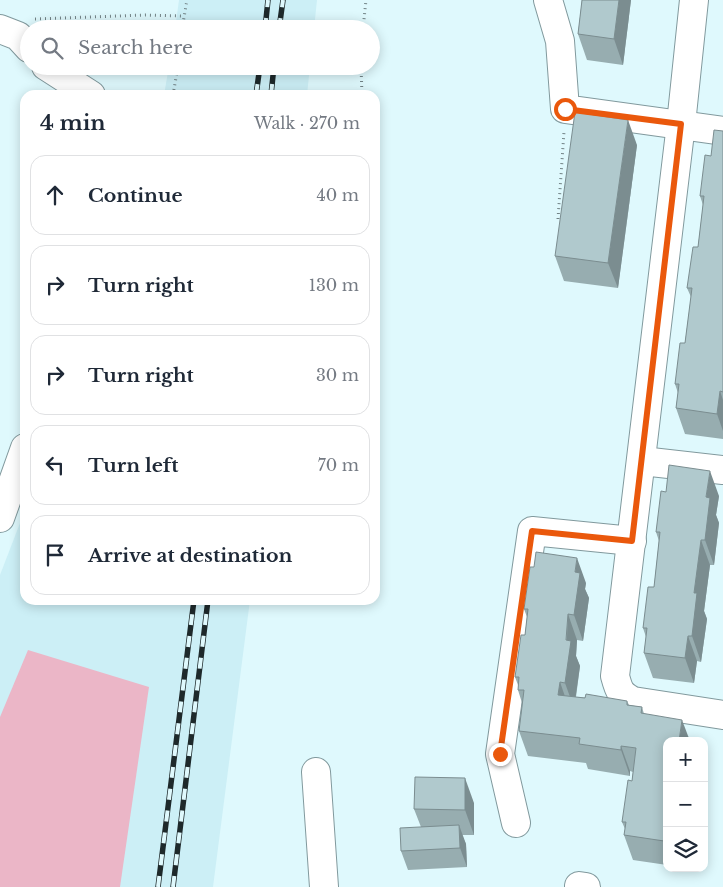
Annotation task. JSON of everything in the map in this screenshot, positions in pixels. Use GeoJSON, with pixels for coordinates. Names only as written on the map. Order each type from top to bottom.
{"type":"FeatureCollection","features":[{"type":"Feature","properties":{"kind":"street"},"geometry":{"type":"LineString","coordinates":[[548,0],[560,41],[565,109],[723,131]]}},
{"type":"Feature","properties":{"kind":"street"},"geometry":{"type":"LineString","coordinates":[[694,0],[642,461],[615,676],[618,690],[633,701],[723,715]]}},
{"type":"Feature","properties":{"kind":"street"},"geometry":{"type":"LineString","coordinates":[[60,75],[83,90]]}},
{"type":"Feature","properties":{"kind":"street"},"geometry":{"type":"LineString","coordinates":[[642,461],[723,470]]}},
{"type":"Feature","properties":{"kind":"street"},"geometry":{"type":"LineString","coordinates":[[0,518],[20,462]]}},
{"type":"Feature","properties":{"kind":"street"},"geometry":{"type":"LineString","coordinates":[[516,824],[500,754],[532,531],[632,541]]}},
{"type":"Feature","properties":{"kind":"street"},"geometry":{"type":"LineString","coordinates":[[316,772],[324,887]]}},
{"type":"Feature","properties":{"kind":"path"},"geometry":{"type":"LineString","coordinates":[[183,20],[187,0]]}},
{"type":"Feature","properties":{"kind":"path"},"geometry":{"type":"LineString","coordinates":[[364,20],[366,0]]}},
{"type":"Feature","properties":{"kind":"path"},"geometry":{"type":"LineString","coordinates":[[34,20],[145,15],[184,16]]}},
{"type":"Feature","properties":{"kind":"path"},"geometry":{"type":"LineString","coordinates":[[174,90],[176,75]]}},
{"type":"Feature","properties":{"kind":"path"},"geometry":{"type":"LineString","coordinates":[[361,75],[362,90]]}},
{"type":"Feature","properties":{"kind":"path"},"geometry":{"type":"LineString","coordinates":[[558,219],[565,109]]}},
{"type":"Feature","properties":{"kind":"shaded area"},"geometry":{"type":"Polygon","coordinates":[[[179,0],[317,0],[315,20],[176,20],[179,0]]]}},
{"type":"Feature","properties":{"kind":"shaded area"},"geometry":{"type":"Polygon","coordinates":[[[167,75],[309,75],[308,90],[165,90],[167,75]]]}},
{"type":"Feature","properties":{"kind":"shaded area"},"geometry":{"type":"Polygon","coordinates":[[[20,523],[20,605],[249,605],[213,887],[0,887],[0,575],[20,523]]]}},
{"type":"Feature","properties":{"kind":"shaded area"},"geometry":{"type":"Polygon","coordinates":[[[28,650],[149,687],[120,887],[0,887],[0,717],[28,650]]]}},
{"type":"Feature","properties":{"kind":"building"},"geometry":{"type":"Polygon","coordinates":[[[582,0],[619,0],[614,39],[578,34],[582,0]]]}},
{"type":"Feature","properties":{"kind":"building"},"geometry":{"type":"Polygon","coordinates":[[[575,112],[628,120],[608,263],[555,256],[575,112]]]}},
{"type":"Feature","properties":{"kind":"building"},"geometry":{"type":"Polygon","coordinates":[[[714,130],[723,131],[723,392],[720,391],[717,414],[676,408],[679,384],[675,384],[680,343],[685,343],[692,288],[687,288],[693,247],[698,247],[704,196],[700,196],[705,155],[711,156],[714,130]]]}},
{"type":"Feature","properties":{"kind":"building"},"geometry":{"type":"Polygon","coordinates":[[[669,465],[710,471],[706,497],[710,498],[705,540],[701,540],[694,593],[697,593],[692,636],[688,636],[685,658],[644,653],[647,628],[643,628],[648,587],[654,587],[660,532],[656,532],[661,491],[666,492],[669,465]]]}},
{"type":"Feature","properties":{"kind":"building"},"geometry":{"type":"Polygon","coordinates":[[[536,552],[577,558],[575,572],[580,573],[574,615],[568,614],[566,640],[571,641],[565,683],[560,682],[558,695],[585,698],[586,694],[627,701],[627,705],[642,707],[641,713],[682,720],[680,737],[663,737],[663,841],[624,835],[626,822],[622,822],[628,780],[632,781],[636,748],[621,746],[621,750],[579,744],[580,738],[519,731],[524,690],[518,690],[519,677],[515,677],[521,635],[525,635],[528,609],[524,609],[530,567],[534,567],[536,552]]]}},
{"type":"Feature","properties":{"kind":"building"},"geometry":{"type":"Polygon","coordinates":[[[415,777],[465,778],[465,810],[414,809],[415,777]]]}},
{"type":"Feature","properties":{"kind":"building"},"geometry":{"type":"Polygon","coordinates":[[[459,825],[460,848],[401,851],[400,828],[459,825]]]}},
{"type":"Feature","properties":{"kind":"railway"},"geometry":{"type":"LineString","coordinates":[[266,20],[268,0]]}},
{"type":"Feature","properties":{"kind":"railway"},"geometry":{"type":"LineString","coordinates":[[280,20],[283,0]]}},
{"type":"Feature","properties":{"kind":"railway"},"geometry":{"type":"LineString","coordinates":[[257,90],[259,75]]}},
{"type":"Feature","properties":{"kind":"railway"},"geometry":{"type":"LineString","coordinates":[[272,90],[273,75]]}},
{"type":"Feature","properties":{"kind":"railway"},"geometry":{"type":"LineString","coordinates":[[158,887],[193,605]]}},
{"type":"Feature","properties":{"kind":"railway"},"geometry":{"type":"LineString","coordinates":[[173,887],[207,605]]}},
{"type":"Feature","properties":{"kind":"route"},"geometry":{"type":"LineString","coordinates":[[500,754],[532,531],[632,541],[681,124],[565,109]]}}]}
